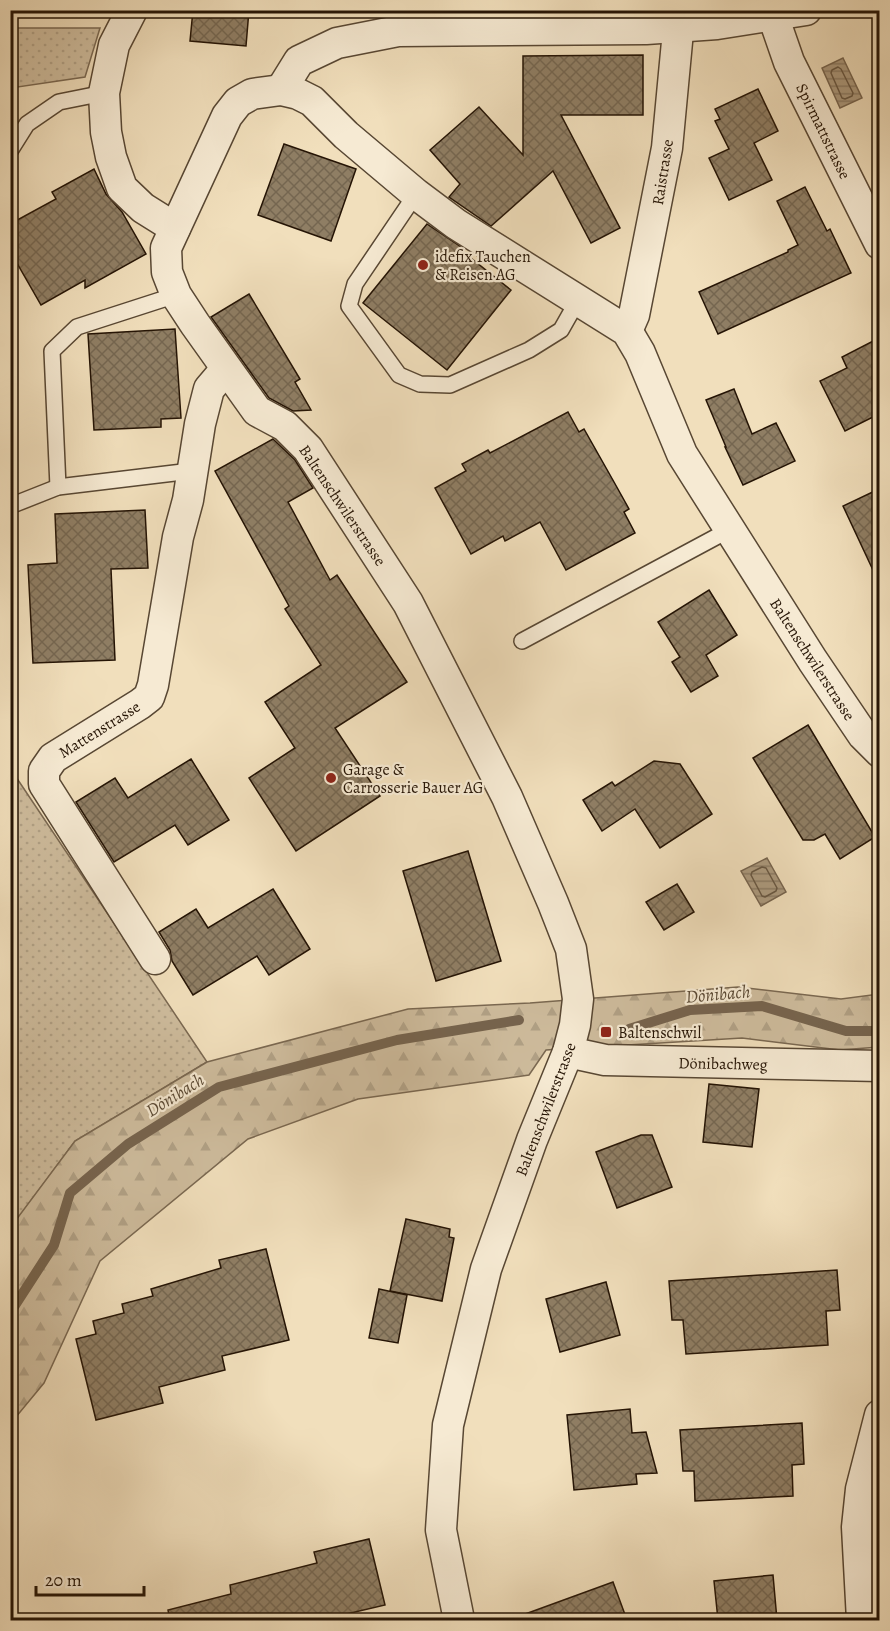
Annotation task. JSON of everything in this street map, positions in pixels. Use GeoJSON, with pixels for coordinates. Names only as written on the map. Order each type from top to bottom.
{"type":"FeatureCollection","features":[{"type":"Feature","properties":{"kind":"street"},"geometry":{"type":"LineString","coordinates":[[132,10],[114,45],[104,93],[106,132],[111,157],[122,188],[142,208],[174,228]]}},
{"type":"Feature","properties":{"kind":"street"},"geometry":{"type":"LineString","coordinates":[[281,90],[299,61],[337,43],[398,21],[646,29],[679,18],[717,24],[806,10]]}},
{"type":"Feature","properties":{"kind":"street","name":"Spirmattstrasse"},"geometry":{"type":"LineString","coordinates":[[772,16],[789,62],[879,244]]}},
{"type":"Feature","properties":{"kind":"street","name":"Raistrasse"},"geometry":{"type":"LineString","coordinates":[[627,331],[634,315],[667,148],[679,18]]}},
{"type":"Feature","properties":{"kind":"street","name":"Baltenschwilerstrasse"},"geometry":{"type":"LineString","coordinates":[[459,1620],[441,1530],[448,1425],[486,1269],[532,1140],[568,1052],[575,1025],[578,999],[571,949],[554,903],[507,797],[408,603],[308,449],[285,426],[257,411],[176,295],[167,272],[166,248],[227,116],[238,102],[252,94],[281,90],[298,94],[312,101],[346,135],[416,194],[456,224],[627,331],[640,353],[682,454],[863,735],[879,752]]}},
{"type":"Feature","properties":{"kind":"street","name":"Mattenstrasse"},"geometry":{"type":"LineString","coordinates":[[155,959],[44,784],[44,771],[53,758],[119,718],[148,697],[153,685],[200,423],[209,389],[226,369]]}},
{"type":"Feature","properties":{"kind":"street","name":"Dönibachweg"},"geometry":{"type":"LineString","coordinates":[[568,1052],[605,1060],[879,1066]]}},
{"type":"Feature","properties":{"kind":"street"},"geometry":{"type":"LineString","coordinates":[[862,1620],[857,1527],[861,1489],[879,1415]]}},
{"type":"Feature","properties":{"kind":"lane"},"geometry":{"type":"LineString","coordinates":[[10,151],[27,124],[59,102],[104,93]]}},
{"type":"Feature","properties":{"kind":"lane"},"geometry":{"type":"LineString","coordinates":[[416,194],[355,284],[349,306],[399,375],[420,384],[450,385],[529,350],[561,330],[578,300]]}},
{"type":"Feature","properties":{"kind":"lane"},"geometry":{"type":"LineString","coordinates":[[58,487],[52,351],[77,327],[176,295]]}},
{"type":"Feature","properties":{"kind":"lane"},"geometry":{"type":"LineString","coordinates":[[10,506],[58,487],[191,471]]}},
{"type":"Feature","properties":{"kind":"lane"},"geometry":{"type":"LineString","coordinates":[[522,641],[729,530]]}},
{"type":"Feature","properties":{"kind":"green space"},"geometry":{"type":"Polygon","coordinates":[[[11,28],[100,28],[85,77],[11,88],[11,28]]]}},
{"type":"Feature","properties":{"kind":"green space"},"geometry":{"type":"Polygon","coordinates":[[[12,771],[207,1062],[75,1141],[11,1228],[12,771]]]}},
{"type":"Feature","properties":{"kind":"green space"},"geometry":{"type":"Polygon","coordinates":[[[738,987],[841,999],[879,994],[879,1047],[840,1050],[742,1038],[546,1050],[529,1075],[358,1099],[248,1139],[100,1261],[44,1383],[11,1423],[10,1228],[75,1141],[207,1062],[408,1009],[530,1003],[738,987]]]}},
{"type":"Feature","properties":{"kind":"water"},"geometry":{"type":"Polygon","coordinates":[[[843,58],[862,98],[840,108],[822,68],[843,58]]]}},
{"type":"Feature","properties":{"kind":"water"},"geometry":{"type":"Polygon","coordinates":[[[767,858],[786,892],[761,906],[741,871],[767,858]]]}},
{"type":"Feature","properties":{"kind":"building"},"geometry":{"type":"Polygon","coordinates":[[[193,10],[249,10],[246,46],[190,41],[193,10]]]}},
{"type":"Feature","properties":{"kind":"building"},"geometry":{"type":"Polygon","coordinates":[[[643,55],[643,115],[561,115],[620,228],[591,243],[553,171],[491,226],[449,197],[460,184],[430,150],[479,107],[523,155],[523,56],[643,55]]]}},
{"type":"Feature","properties":{"kind":"building"},"geometry":{"type":"Polygon","coordinates":[[[758,89],[778,131],[754,143],[772,180],[729,200],[709,158],[729,149],[715,121],[720,119],[715,109],[758,89]]]}},
{"type":"Feature","properties":{"kind":"building"},"geometry":{"type":"Polygon","coordinates":[[[284,144],[356,169],[331,241],[258,215],[284,144]]]}},
{"type":"Feature","properties":{"kind":"building"},"geometry":{"type":"Polygon","coordinates":[[[94,169],[106,194],[122,212],[146,254],[85,288],[85,280],[41,305],[10,251],[10,224],[56,199],[52,192],[94,169]]]}},
{"type":"Feature","properties":{"kind":"building"},"geometry":{"type":"Polygon","coordinates":[[[805,187],[827,231],[830,229],[851,273],[718,334],[699,292],[788,252],[798,245],[777,201],[805,187]]]}},
{"type":"Feature","properties":{"kind":"building"},"geometry":{"type":"Polygon","coordinates":[[[427,224],[464,249],[462,251],[511,290],[447,370],[363,303],[427,224]]]}},
{"type":"Feature","properties":{"kind":"building"},"geometry":{"type":"Polygon","coordinates":[[[249,294],[300,379],[295,382],[311,410],[293,411],[269,398],[211,317],[249,294]]]}},
{"type":"Feature","properties":{"kind":"building"},"geometry":{"type":"Polygon","coordinates":[[[175,329],[181,418],[161,419],[161,427],[94,430],[88,334],[175,329]]]}},
{"type":"Feature","properties":{"kind":"building"},"geometry":{"type":"Polygon","coordinates":[[[879,338],[879,414],[845,431],[820,381],[847,368],[842,357],[879,338]]]}},
{"type":"Feature","properties":{"kind":"building"},"geometry":{"type":"Polygon","coordinates":[[[734,389],[752,434],[776,423],[795,461],[743,485],[706,400],[734,389]]]}},
{"type":"Feature","properties":{"kind":"building"},"geometry":{"type":"Polygon","coordinates":[[[568,412],[579,432],[584,429],[629,509],[624,512],[635,533],[566,570],[540,522],[505,541],[503,536],[471,554],[435,488],[466,471],[462,464],[488,450],[490,453],[568,412]]]}},
{"type":"Feature","properties":{"kind":"building"},"geometry":{"type":"Polygon","coordinates":[[[273,439],[295,460],[313,488],[288,502],[330,580],[337,575],[407,682],[335,728],[380,796],[296,851],[249,778],[295,748],[265,702],[321,665],[285,609],[289,606],[215,471],[273,439]]]}},
{"type":"Feature","properties":{"kind":"building"},"geometry":{"type":"Polygon","coordinates":[[[879,489],[879,583],[843,506],[879,489]]]}},
{"type":"Feature","properties":{"kind":"building"},"geometry":{"type":"Polygon","coordinates":[[[145,510],[148,568],[111,569],[115,660],[33,663],[28,565],[57,563],[55,514],[145,510]]]}},
{"type":"Feature","properties":{"kind":"building"},"geometry":{"type":"Polygon","coordinates":[[[709,590],[737,635],[706,655],[718,676],[691,692],[672,662],[680,657],[658,622],[709,590]]]}},
{"type":"Feature","properties":{"kind":"building"},"geometry":{"type":"Polygon","coordinates":[[[808,725],[875,837],[840,859],[825,834],[814,840],[803,840],[753,758],[808,725]]]}},
{"type":"Feature","properties":{"kind":"building"},"geometry":{"type":"Polygon","coordinates":[[[191,759],[229,820],[188,845],[175,825],[114,862],[76,802],[115,778],[128,798],[191,759]]]}},
{"type":"Feature","properties":{"kind":"building"},"geometry":{"type":"Polygon","coordinates":[[[654,761],[680,764],[712,814],[660,848],[635,809],[602,831],[583,800],[612,782],[615,786],[654,761]]]}},
{"type":"Feature","properties":{"kind":"building"},"geometry":{"type":"Polygon","coordinates":[[[468,851],[501,961],[436,981],[403,871],[468,851]]]}},
{"type":"Feature","properties":{"kind":"building"},"geometry":{"type":"Polygon","coordinates":[[[677,884],[694,912],[664,930],[646,902],[677,884]]]}},
{"type":"Feature","properties":{"kind":"building"},"geometry":{"type":"Polygon","coordinates":[[[273,889],[310,949],[269,975],[257,956],[193,995],[172,961],[170,950],[159,932],[196,909],[208,928],[273,889]]]}},
{"type":"Feature","properties":{"kind":"building"},"geometry":{"type":"Polygon","coordinates":[[[709,1084],[759,1089],[752,1147],[703,1142],[709,1084]]]}},
{"type":"Feature","properties":{"kind":"building"},"geometry":{"type":"Polygon","coordinates":[[[641,1135],[652,1135],[672,1187],[617,1208],[596,1152],[641,1135]]]}},
{"type":"Feature","properties":{"kind":"building"},"geometry":{"type":"Polygon","coordinates":[[[406,1219],[450,1229],[449,1237],[454,1238],[442,1301],[390,1291],[406,1219]]]}},
{"type":"Feature","properties":{"kind":"building"},"geometry":{"type":"Polygon","coordinates":[[[266,1249],[289,1340],[222,1356],[225,1370],[159,1387],[163,1403],[96,1420],[76,1339],[96,1334],[93,1321],[124,1313],[122,1304],[153,1296],[151,1289],[221,1268],[219,1260],[266,1249]]]}},
{"type":"Feature","properties":{"kind":"building"},"geometry":{"type":"Polygon","coordinates":[[[837,1270],[840,1310],[826,1311],[828,1345],[686,1354],[683,1320],[672,1320],[669,1281],[837,1270]]]}},
{"type":"Feature","properties":{"kind":"building"},"geometry":{"type":"Polygon","coordinates":[[[606,1282],[620,1335],[560,1352],[546,1299],[606,1282]]]}},
{"type":"Feature","properties":{"kind":"building"},"geometry":{"type":"Polygon","coordinates":[[[379,1289],[407,1295],[398,1343],[369,1338],[379,1289]]]}},
{"type":"Feature","properties":{"kind":"building"},"geometry":{"type":"Polygon","coordinates":[[[630,1409],[632,1433],[646,1432],[657,1473],[636,1474],[637,1484],[574,1490],[567,1415],[630,1409]]]}},
{"type":"Feature","properties":{"kind":"building"},"geometry":{"type":"Polygon","coordinates":[[[802,1423],[804,1464],[792,1465],[793,1496],[695,1501],[694,1471],[683,1471],[680,1430],[802,1423]]]}},
{"type":"Feature","properties":{"kind":"building"},"geometry":{"type":"Polygon","coordinates":[[[369,1539],[385,1605],[321,1620],[170,1620],[168,1610],[231,1594],[230,1585],[317,1563],[314,1552],[369,1539]]]}},
{"type":"Feature","properties":{"kind":"building"},"geometry":{"type":"Polygon","coordinates":[[[773,1575],[777,1620],[718,1620],[714,1581],[773,1575]]]}},
{"type":"Feature","properties":{"kind":"building"},"geometry":{"type":"Polygon","coordinates":[[[613,1582],[627,1620],[518,1620],[517,1617],[613,1582]]]}},
{"type":"Feature","properties":{"kind":"waterway","name":"Dönibach"},"geometry":{"type":"LineString","coordinates":[[629,1029],[690,1010],[762,1006],[846,1031],[880,1031]]}},
{"type":"Feature","properties":{"kind":"waterway","name":"Dönibach"},"geometry":{"type":"LineString","coordinates":[[10,1313],[54,1245],[70,1193],[128,1144],[219,1087],[397,1040],[519,1020]]}},
{"type":"Feature","properties":{"kind":"place","name":"idefix Tauchen & Reisen AG"},"geometry":{"type":"Point","coordinates":[423,265]}},
{"type":"Feature","properties":{"kind":"place","name":"Garage & Carrosserie Bauer AG"},"geometry":{"type":"Point","coordinates":[331,778]}},
{"type":"Feature","properties":{"kind":"place","name":"Baltenschwil"},"geometry":{"type":"Point","coordinates":[606,1032]}}]}
